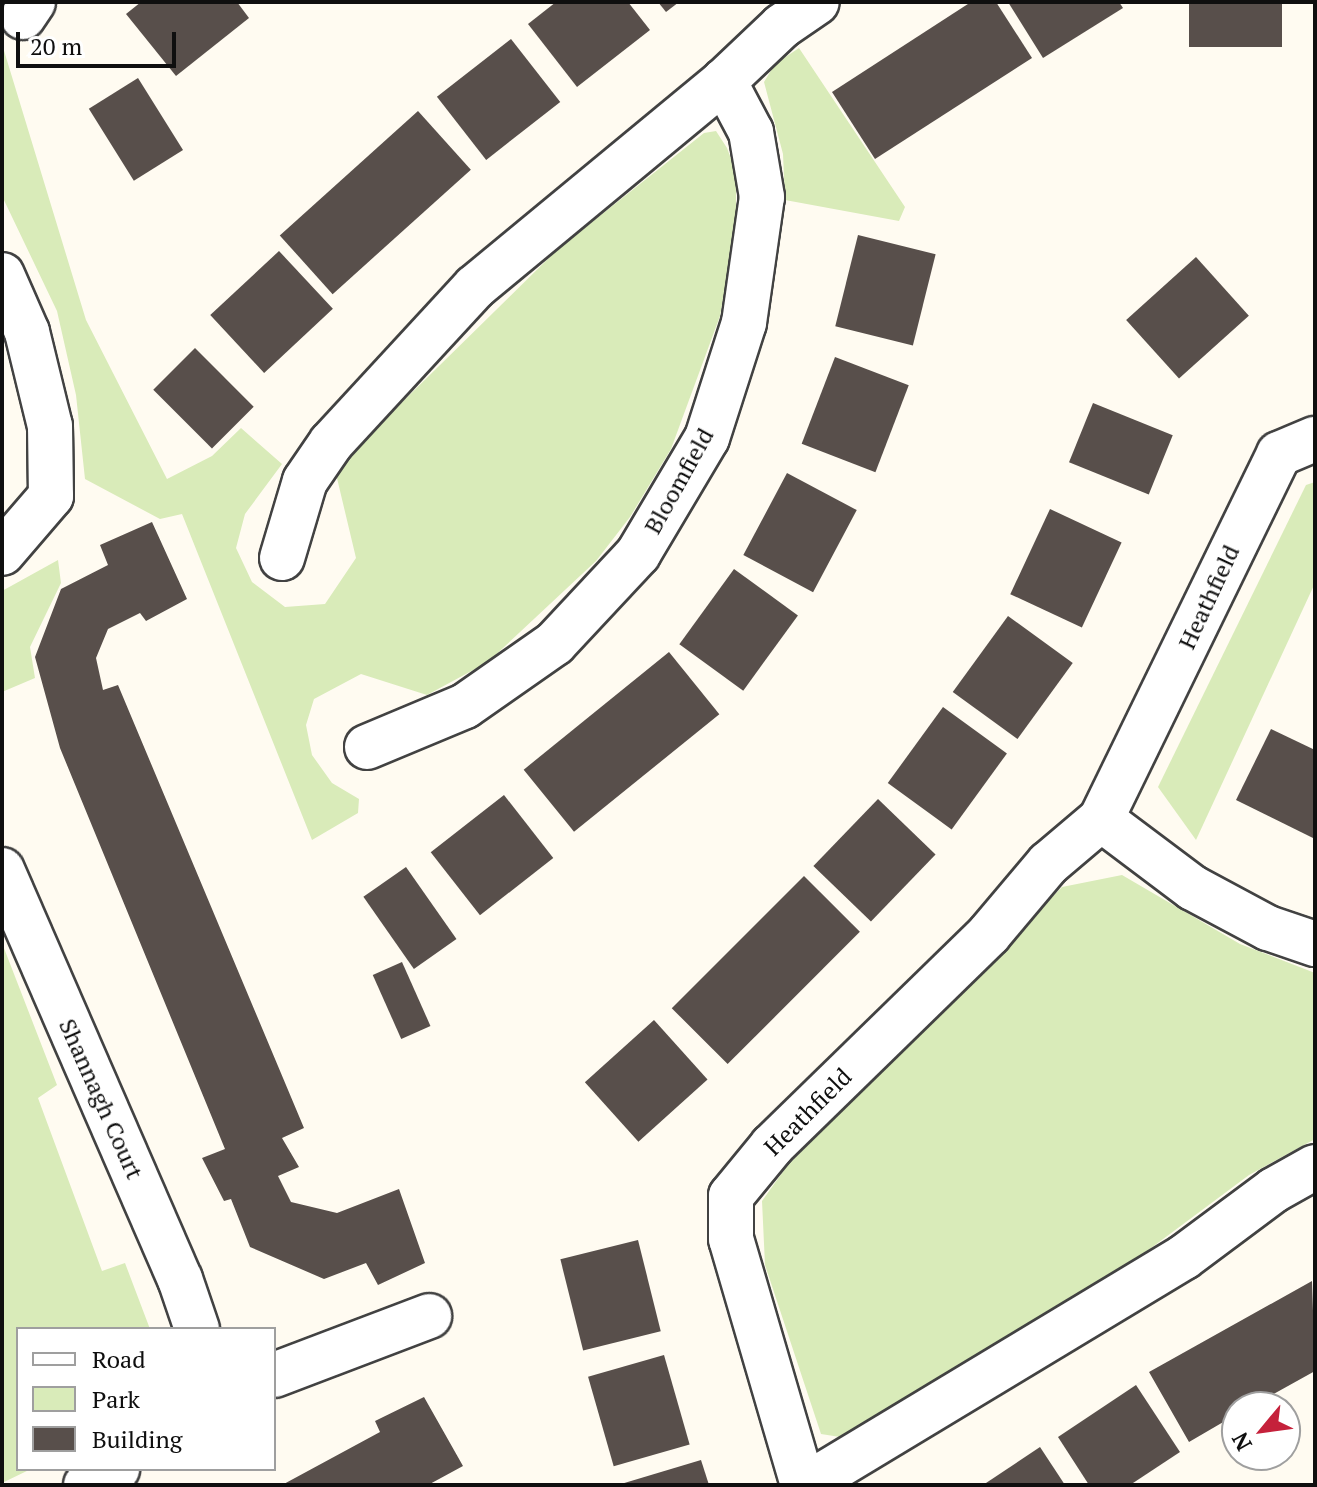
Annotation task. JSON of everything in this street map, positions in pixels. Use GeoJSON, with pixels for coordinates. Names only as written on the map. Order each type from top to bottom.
{"type":"FeatureCollection","features":[{"type":"Feature","properties":{"kind":"street"},"geometry":{"type":"LineString","coordinates":[[282,558],[305,481],[331,443],[475,287],[724,81],[782,26],[817,2]]}},
{"type":"Feature","properties":{"kind":"street","name":"Bloomfield"},"geometry":{"type":"LineString","coordinates":[[367,747],[465,706],[555,643],[638,554],[707,438],[744,323],[762,197],[751,132],[724,81]]}},
{"type":"Feature","properties":{"kind":"street"},"geometry":{"type":"LineString","coordinates":[[2,275],[27,332],[50,426],[51,496],[2,553]]}},
{"type":"Feature","properties":{"kind":"street","name":"Heathfield"},"geometry":{"type":"LineString","coordinates":[[1315,439],[1279,454],[1101,819],[1048,864],[989,934],[772,1146],[731,1196],[731,1239],[805,1485],[1184,1257],[1274,1190],[1315,1167]]}},
{"type":"Feature","properties":{"kind":"street"},"geometry":{"type":"LineString","coordinates":[[1101,819],[1193,888],[1268,928],[1315,944]]}},
{"type":"Feature","properties":{"kind":"street","name":"Shannagh Court"},"geometry":{"type":"LineString","coordinates":[[2,870],[196,1327]]}},
{"type":"Feature","properties":{"kind":"street"},"geometry":{"type":"LineString","coordinates":[[276,1374],[429,1316]]}},
{"type":"Feature","properties":{"kind":"street"},"geometry":{"type":"LineString","coordinates":[[86,1485],[113,1471]]}},
{"type":"Feature","properties":{"kind":"green space"},"geometry":{"type":"Polygon","coordinates":[[[2,44],[86,320],[167,479],[212,456],[241,428],[282,464],[245,514],[236,548],[252,582],[285,607],[325,604],[356,558],[336,474],[384,420],[557,250],[704,133],[716,131],[727,148],[736,172],[736,229],[720,316],[671,449],[630,517],[596,561],[488,662],[427,695],[361,674],[314,699],[306,725],[312,755],[332,783],[359,799],[358,813],[312,840],[182,514],[160,519],[85,479],[76,395],[57,311],[2,196],[2,44]]]}},
{"type":"Feature","properties":{"kind":"green space"},"geometry":{"type":"Polygon","coordinates":[[[799,48],[905,207],[899,221],[785,200],[783,154],[764,82],[775,64],[799,48]]]}},
{"type":"Feature","properties":{"kind":"green space"},"geometry":{"type":"Polygon","coordinates":[[[1315,482],[1315,583],[1196,840],[1158,787],[1306,485],[1315,482]]]}},
{"type":"Feature","properties":{"kind":"green space"},"geometry":{"type":"Polygon","coordinates":[[[58,560],[61,583],[30,647],[35,678],[2,692],[2,591],[58,560]]]}},
{"type":"Feature","properties":{"kind":"green space"},"geometry":{"type":"Polygon","coordinates":[[[1122,875],[1240,944],[1315,973],[1315,1139],[1249,1175],[1147,1251],[840,1437],[821,1434],[765,1265],[762,1201],[787,1166],[1062,887],[1122,875]]]}},
{"type":"Feature","properties":{"kind":"green space"},"geometry":{"type":"Polygon","coordinates":[[[2,943],[57,1085],[38,1098],[102,1271],[125,1263],[149,1327],[16,1327],[16,1471],[27,1471],[2,1483],[2,943]]]}},
{"type":"Feature","properties":{"kind":"building"},"geometry":{"type":"Polygon","coordinates":[[[141,2],[237,2],[249,18],[176,76],[126,14],[141,2]]]}},
{"type":"Feature","properties":{"kind":"building"},"geometry":{"type":"Polygon","coordinates":[[[556,2],[628,2],[650,30],[577,87],[528,24],[556,2]]]}},
{"type":"Feature","properties":{"kind":"building"},"geometry":{"type":"Polygon","coordinates":[[[658,2],[679,2],[666,12],[658,2]]]}},
{"type":"Feature","properties":{"kind":"building"},"geometry":{"type":"Polygon","coordinates":[[[971,2],[996,2],[1032,58],[875,159],[832,92],[971,2]]]}},
{"type":"Feature","properties":{"kind":"building"},"geometry":{"type":"Polygon","coordinates":[[[1008,2],[1119,2],[1123,8],[1043,58],[1008,2]]]}},
{"type":"Feature","properties":{"kind":"building"},"geometry":{"type":"Polygon","coordinates":[[[1189,2],[1282,2],[1282,47],[1189,47],[1189,2]]]}},
{"type":"Feature","properties":{"kind":"building"},"geometry":{"type":"Polygon","coordinates":[[[511,39],[560,102],[486,160],[437,97],[511,39]]]}},
{"type":"Feature","properties":{"kind":"building"},"geometry":{"type":"Polygon","coordinates":[[[138,78],[183,150],[134,181],[89,109],[138,78]]]}},
{"type":"Feature","properties":{"kind":"building"},"geometry":{"type":"Polygon","coordinates":[[[418,111],[471,170],[333,294],[280,235],[418,111]]]}},
{"type":"Feature","properties":{"kind":"building"},"geometry":{"type":"Polygon","coordinates":[[[858,235],[936,254],[913,346],[835,326],[858,235]]]}},
{"type":"Feature","properties":{"kind":"building"},"geometry":{"type":"Polygon","coordinates":[[[279,251],[333,309],[264,373],[210,315],[279,251]]]}},
{"type":"Feature","properties":{"kind":"building"},"geometry":{"type":"Polygon","coordinates":[[[1196,257],[1249,316],[1179,379],[1126,320],[1196,257]]]}},
{"type":"Feature","properties":{"kind":"building"},"geometry":{"type":"Polygon","coordinates":[[[195,348],[254,407],[212,448],[153,390],[195,348]]]}},
{"type":"Feature","properties":{"kind":"building"},"geometry":{"type":"Polygon","coordinates":[[[835,357],[909,385],[875,472],[802,444],[835,357]]]}},
{"type":"Feature","properties":{"kind":"building"},"geometry":{"type":"Polygon","coordinates":[[[1093,403],[1173,435],[1149,495],[1069,462],[1093,403]]]}},
{"type":"Feature","properties":{"kind":"building"},"geometry":{"type":"Polygon","coordinates":[[[787,473],[857,510],[813,592],[743,555],[787,473]]]}},
{"type":"Feature","properties":{"kind":"building"},"geometry":{"type":"Polygon","coordinates":[[[1050,509],[1122,542],[1082,628],[1010,594],[1050,509]]]}},
{"type":"Feature","properties":{"kind":"building"},"geometry":{"type":"Polygon","coordinates":[[[152,522],[187,599],[146,621],[140,613],[108,629],[96,658],[103,690],[118,685],[304,1128],[282,1138],[299,1167],[278,1176],[291,1202],[337,1213],[399,1189],[425,1263],[378,1285],[366,1263],[324,1279],[250,1247],[231,1199],[224,1201],[202,1158],[225,1149],[60,748],[35,657],[61,589],[108,565],[100,545],[152,522]]]}},
{"type":"Feature","properties":{"kind":"building"},"geometry":{"type":"Polygon","coordinates":[[[734,569],[798,615],[743,691],[679,644],[734,569]]]}},
{"type":"Feature","properties":{"kind":"building"},"geometry":{"type":"Polygon","coordinates":[[[1008,616],[1073,663],[1017,739],[953,692],[1008,616]]]}},
{"type":"Feature","properties":{"kind":"building"},"geometry":{"type":"Polygon","coordinates":[[[669,652],[719,714],[574,832],[524,770],[669,652]]]}},
{"type":"Feature","properties":{"kind":"building"},"geometry":{"type":"Polygon","coordinates":[[[943,707],[1007,753],[952,829],[888,783],[943,707]]]}},
{"type":"Feature","properties":{"kind":"building"},"geometry":{"type":"Polygon","coordinates":[[[1271,729],[1315,750],[1315,839],[1236,800],[1271,729]]]}},
{"type":"Feature","properties":{"kind":"building"},"geometry":{"type":"Polygon","coordinates":[[[504,795],[553,858],[480,915],[431,852],[504,795]]]}},
{"type":"Feature","properties":{"kind":"building"},"geometry":{"type":"Polygon","coordinates":[[[878,799],[936,855],[871,921],[813,866],[878,799]]]}},
{"type":"Feature","properties":{"kind":"building"},"geometry":{"type":"Polygon","coordinates":[[[406,867],[456,939],[414,969],[363,897],[406,867]]]}},
{"type":"Feature","properties":{"kind":"building"},"geometry":{"type":"Polygon","coordinates":[[[804,876],[860,932],[728,1064],[672,1008],[804,876]]]}},
{"type":"Feature","properties":{"kind":"building"},"geometry":{"type":"Polygon","coordinates":[[[402,962],[430,1026],[401,1039],[373,975],[402,962]]]}},
{"type":"Feature","properties":{"kind":"building"},"geometry":{"type":"Polygon","coordinates":[[[654,1020],[708,1079],[638,1142],[585,1082],[654,1020]]]}},
{"type":"Feature","properties":{"kind":"building"},"geometry":{"type":"Polygon","coordinates":[[[638,1240],[661,1331],[583,1351],[560,1259],[638,1240]]]}},
{"type":"Feature","properties":{"kind":"building"},"geometry":{"type":"Polygon","coordinates":[[[1312,1281],[1315,1371],[1279,1391],[1221,1391],[1221,1423],[1189,1442],[1149,1372],[1312,1281]]]}},
{"type":"Feature","properties":{"kind":"building"},"geometry":{"type":"Polygon","coordinates":[[[664,1355],[690,1444],[614,1466],[588,1377],[664,1355]]]}},
{"type":"Feature","properties":{"kind":"building"},"geometry":{"type":"Polygon","coordinates":[[[1136,1385],[1180,1452],[1130,1485],[1089,1485],[1058,1437],[1136,1385]]]}},
{"type":"Feature","properties":{"kind":"building"},"geometry":{"type":"Polygon","coordinates":[[[424,1397],[463,1466],[428,1485],[282,1485],[380,1432],[375,1421],[424,1397]]]}},
{"type":"Feature","properties":{"kind":"building"},"geometry":{"type":"Polygon","coordinates":[[[1040,1447],[1065,1485],[983,1485],[1040,1447]]]}},
{"type":"Feature","properties":{"kind":"building"},"geometry":{"type":"Polygon","coordinates":[[[701,1460],[709,1485],[621,1485],[621,1484],[701,1460]]]}}]}
